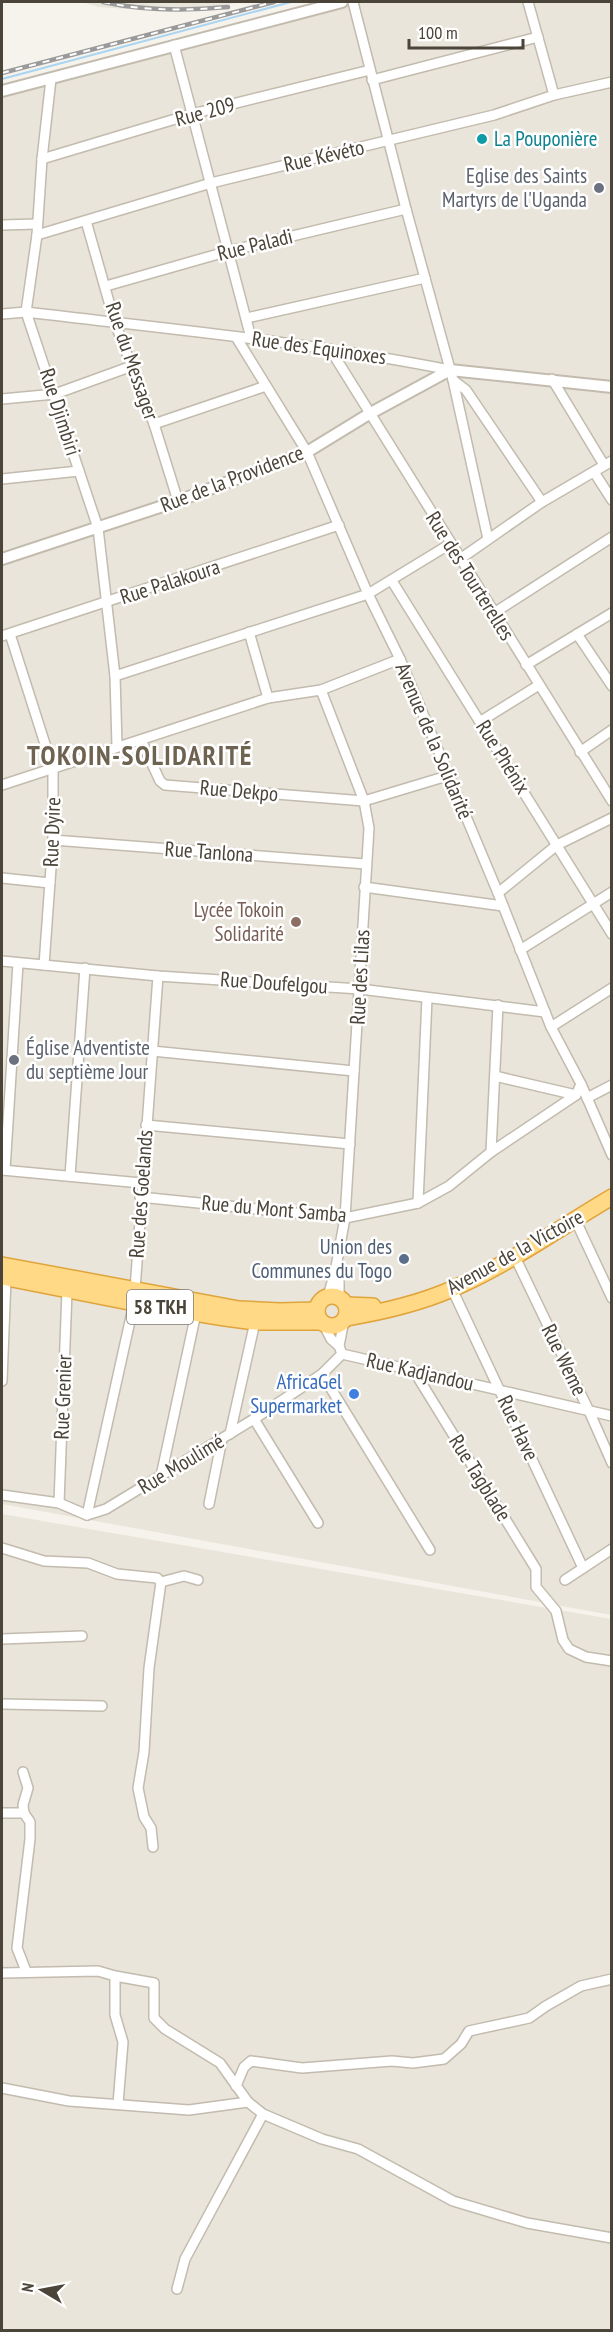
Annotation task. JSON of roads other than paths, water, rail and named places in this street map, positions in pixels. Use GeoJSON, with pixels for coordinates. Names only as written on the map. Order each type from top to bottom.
{"type":"FeatureCollection","features":[{"type":"Feature","properties":{"kind":"highway","name":"Avenue de la Victoire"},"geometry":{"type":"LineString","coordinates":[[341,1307],[375,1305],[449,1282],[612,1188]]}},
{"type":"Feature","properties":{"kind":"highway","name":"Avenue de la Victoire"},"geometry":{"type":"LineString","coordinates":[[341,1307],[389,1311],[452,1289],[515,1257],[612,1197]]}},
{"type":"Feature","properties":{"kind":"highway","name":"58 TKH"},"geometry":{"type":"LineString","coordinates":[[3,1274],[135,1296],[239,1309],[280,1311],[320,1318]]}},
{"type":"Feature","properties":{"kind":"highway","name":"58 TKH"},"geometry":{"type":"LineString","coordinates":[[3,1274],[68,1291],[135,1296],[196,1313],[255,1322],[320,1318]]}},
{"type":"Feature","properties":{"kind":"highway"},"geometry":{"type":"LineString","coordinates":[[318,1304],[341,1307],[334,1326],[320,1318],[318,1304]]}},
{"type":"Feature","properties":{"kind":"street"},"geometry":{"type":"LineString","coordinates":[[2,92],[342,2]]}},
{"type":"Feature","properties":{"kind":"street"},"geometry":{"type":"LineString","coordinates":[[353,2],[424,278],[452,375],[488,539]]}},
{"type":"Feature","properties":{"kind":"street"},"geometry":{"type":"LineString","coordinates":[[528,2],[554,95]]}},
{"type":"Feature","properties":{"kind":"street"},"geometry":{"type":"LineString","coordinates":[[372,80],[538,37]]}},
{"type":"Feature","properties":{"kind":"street"},"geometry":{"type":"LineString","coordinates":[[174,45],[251,338]]}},
{"type":"Feature","properties":{"kind":"street","name":"Rue 209"},"geometry":{"type":"LineString","coordinates":[[42,159],[192,114],[370,70]]}},
{"type":"Feature","properties":{"kind":"street","name":"Rue Djimbiri"},"geometry":{"type":"LineString","coordinates":[[51,79],[42,159],[37,235],[26,312],[98,528],[115,676],[117,746]]}},
{"type":"Feature","properties":{"kind":"street","name":"Rue Kévéto"},"geometry":{"type":"LineString","coordinates":[[37,235],[211,183],[494,116],[554,95],[612,82]]}},
{"type":"Feature","properties":{"kind":"street","name":"Rue Paladi"},"geometry":{"type":"LineString","coordinates":[[106,286],[229,250],[406,209]]}},
{"type":"Feature","properties":{"kind":"street","name":"Rue du Messager"},"geometry":{"type":"LineString","coordinates":[[86,221],[116,323],[154,424],[178,501]]}},
{"type":"Feature","properties":{"kind":"street"},"geometry":{"type":"LineString","coordinates":[[2,225],[37,224]]}},
{"type":"Feature","properties":{"kind":"street"},"geometry":{"type":"LineString","coordinates":[[247,318],[424,278]]}},
{"type":"Feature","properties":{"kind":"street","name":"Rue des Equinoxes"},"geometry":{"type":"LineString","coordinates":[[2,314],[26,312],[251,338],[330,349],[452,375],[552,379],[612,387]]}},
{"type":"Feature","properties":{"kind":"street","name":"Avenue de la Solidarité"},"geometry":{"type":"LineString","coordinates":[[236,337],[307,452],[368,594],[400,659],[447,776],[498,893],[551,1027],[581,1084],[612,1155]]}},
{"type":"Feature","properties":{"kind":"street","name":"Rue des Tourterelles"},"geometry":{"type":"LineString","coordinates":[[330,349],[612,801]]}},
{"type":"Feature","properties":{"kind":"street"},"geometry":{"type":"LineString","coordinates":[[2,399],[55,394],[132,366]]}},
{"type":"Feature","properties":{"kind":"street"},"geometry":{"type":"LineString","coordinates":[[452,375],[466,390],[542,502]]}},
{"type":"Feature","properties":{"kind":"street","name":"Rue de la Providence"},"geometry":{"type":"LineString","coordinates":[[2,559],[178,501],[307,452],[369,414],[452,375]]}},
{"type":"Feature","properties":{"kind":"street"},"geometry":{"type":"LineString","coordinates":[[460,559],[542,502],[608,463],[552,379]]}},
{"type":"Feature","properties":{"kind":"street"},"geometry":{"type":"LineString","coordinates":[[154,424],[266,386]]}},
{"type":"Feature","properties":{"kind":"street"},"geometry":{"type":"LineString","coordinates":[[2,479],[79,471]]}},
{"type":"Feature","properties":{"kind":"street"},"geometry":{"type":"LineString","coordinates":[[594,472],[612,500]]}},
{"type":"Feature","properties":{"kind":"street","name":"Rue Palakoura"},"geometry":{"type":"LineString","coordinates":[[6,635],[339,525]]}},
{"type":"Feature","properties":{"kind":"street"},"geometry":{"type":"LineString","coordinates":[[494,613],[612,537]]}},
{"type":"Feature","properties":{"kind":"street"},"geometry":{"type":"LineString","coordinates":[[115,676],[368,594],[450,544]]}},
{"type":"Feature","properties":{"kind":"street","name":"Rue Phénix"},"geometry":{"type":"LineString","coordinates":[[392,581],[612,934]]}},
{"type":"Feature","properties":{"kind":"street"},"geometry":{"type":"LineString","coordinates":[[526,665],[612,613]]}},
{"type":"Feature","properties":{"kind":"street"},"geometry":{"type":"LineString","coordinates":[[249,633],[268,698]]}},
{"type":"Feature","properties":{"kind":"street"},"geometry":{"type":"LineString","coordinates":[[577,634],[612,686]]}},
{"type":"Feature","properties":{"kind":"street","name":"Rue Dyire"},"geometry":{"type":"LineString","coordinates":[[6,635],[53,769],[53,840],[44,965]]}},
{"type":"Feature","properties":{"kind":"street"},"geometry":{"type":"LineString","coordinates":[[2,785],[268,698],[321,690],[400,659]]}},
{"type":"Feature","properties":{"kind":"street"},"geometry":{"type":"LineString","coordinates":[[481,721],[539,685]]}},
{"type":"Feature","properties":{"kind":"street","name":"Rue des Lilas"},"geometry":{"type":"LineString","coordinates":[[321,690],[364,801],[369,828],[345,1218],[335,1272],[340,1290],[341,1307]]}},
{"type":"Feature","properties":{"kind":"street"},"geometry":{"type":"LineString","coordinates":[[580,752],[612,730]]}},
{"type":"Feature","properties":{"kind":"street","name":"Rue Dekpo"},"geometry":{"type":"LineString","coordinates":[[141,740],[162,784],[364,801]]}},
{"type":"Feature","properties":{"kind":"street"},"geometry":{"type":"LineString","coordinates":[[364,801],[447,776]]}},
{"type":"Feature","properties":{"kind":"street"},"geometry":{"type":"LineString","coordinates":[[498,893],[557,845],[612,818]]}},
{"type":"Feature","properties":{"kind":"street","name":"Rue Tanlona"},"geometry":{"type":"LineString","coordinates":[[53,840],[366,864]]}},
{"type":"Feature","properties":{"kind":"street"},"geometry":{"type":"LineString","coordinates":[[2,878],[50,883]]}},
{"type":"Feature","properties":{"kind":"street"},"geometry":{"type":"LineString","coordinates":[[364,887],[503,906]]}},
{"type":"Feature","properties":{"kind":"street"},"geometry":{"type":"LineString","coordinates":[[520,950],[612,892]]}},
{"type":"Feature","properties":{"kind":"street","name":"Rue Doufelgou"},"geometry":{"type":"LineString","coordinates":[[2,961],[158,976],[360,989],[545,1012]]}},
{"type":"Feature","properties":{"kind":"street"},"geometry":{"type":"LineString","coordinates":[[18,963],[3,1170],[141,1183]]}},
{"type":"Feature","properties":{"kind":"street"},"geometry":{"type":"LineString","coordinates":[[69,1176],[85,968]]}},
{"type":"Feature","properties":{"kind":"street","name":"Rue des Goelands"},"geometry":{"type":"LineString","coordinates":[[87,1515],[135,1296],[141,1183],[158,976]]}},
{"type":"Feature","properties":{"kind":"street"},"geometry":{"type":"LineString","coordinates":[[551,1027],[612,988]]}},
{"type":"Feature","properties":{"kind":"street"},"geometry":{"type":"LineString","coordinates":[[418,1203],[427,998]]}},
{"type":"Feature","properties":{"kind":"street"},"geometry":{"type":"LineString","coordinates":[[491,1152],[498,1005]]}},
{"type":"Feature","properties":{"kind":"street"},"geometry":{"type":"LineString","coordinates":[[152,1051],[354,1071]]}},
{"type":"Feature","properties":{"kind":"street"},"geometry":{"type":"LineString","coordinates":[[495,1076],[576,1095],[581,1084]]}},
{"type":"Feature","properties":{"kind":"street"},"geometry":{"type":"LineString","coordinates":[[587,1098],[612,1085]]}},
{"type":"Feature","properties":{"kind":"street","name":"Rue du Mont Samba"},"geometry":{"type":"LineString","coordinates":[[140,1197],[345,1218],[418,1203],[449,1186],[491,1152],[576,1095]]}},
{"type":"Feature","properties":{"kind":"street"},"geometry":{"type":"LineString","coordinates":[[146,1125],[350,1144]]}},
{"type":"Feature","properties":{"kind":"street"},"geometry":{"type":"LineString","coordinates":[[575,1219],[612,1298]]}},
{"type":"Feature","properties":{"kind":"street","name":"Rue Weme"},"geometry":{"type":"LineString","coordinates":[[515,1257],[612,1463]]}},
{"type":"Feature","properties":{"kind":"street"},"geometry":{"type":"LineString","coordinates":[[2,1381],[3,1274]]}},
{"type":"Feature","properties":{"kind":"street","name":"Rue Have"},"geometry":{"type":"LineString","coordinates":[[452,1289],[583,1568]]}},
{"type":"Feature","properties":{"kind":"street","name":"Rue Grenier"},"geometry":{"type":"LineString","coordinates":[[58,1503],[68,1291]]}},
{"type":"Feature","properties":{"kind":"street","name":"Rue Kadjandou"},"geometry":{"type":"LineString","coordinates":[[340,1350],[341,1307]]}},
{"type":"Feature","properties":{"kind":"street"},"geometry":{"type":"LineString","coordinates":[[161,1476],[196,1313]]}},
{"type":"Feature","properties":{"kind":"street","name":"Rue Kadjandou"},"geometry":{"type":"LineString","coordinates":[[320,1318],[331,1340],[340,1350],[414,1371],[612,1416]]}},
{"type":"Feature","properties":{"kind":"street"},"geometry":{"type":"LineString","coordinates":[[209,1504],[255,1322]]}},
{"type":"Feature","properties":{"kind":"street","name":"Rue Moulimé"},"geometry":{"type":"LineString","coordinates":[[87,1515],[106,1509],[254,1419],[322,1374],[340,1350]]}},
{"type":"Feature","properties":{"kind":"street","name":"Rue Tagblade"},"geometry":{"type":"LineString","coordinates":[[414,1371],[536,1569],[536,1587],[556,1611],[563,1640],[569,1649],[586,1658],[612,1661]]}},
{"type":"Feature","properties":{"kind":"street"},"geometry":{"type":"LineString","coordinates":[[322,1374],[430,1550]]}},
{"type":"Feature","properties":{"kind":"street"},"geometry":{"type":"LineString","coordinates":[[254,1419],[318,1523]]}},
{"type":"Feature","properties":{"kind":"street"},"geometry":{"type":"LineString","coordinates":[[2,1495],[58,1503],[87,1515]]}},
{"type":"Feature","properties":{"kind":"street"},"geometry":{"type":"LineString","coordinates":[[2,1548],[44,1561],[88,1563],[117,1574],[157,1578],[161,1582]]}},
{"type":"Feature","properties":{"kind":"street"},"geometry":{"type":"LineString","coordinates":[[565,1580],[612,1549]]}},
{"type":"Feature","properties":{"kind":"street"},"geometry":{"type":"LineString","coordinates":[[161,1582],[184,1576],[198,1580]]}},
{"type":"Feature","properties":{"kind":"street"},"geometry":{"type":"LineString","coordinates":[[153,1847],[151,1828],[144,1817],[138,1788],[144,1752],[149,1668],[161,1582]]}},
{"type":"Feature","properties":{"kind":"street"},"geometry":{"type":"LineString","coordinates":[[2,1639],[82,1636]]}},
{"type":"Feature","properties":{"kind":"street"},"geometry":{"type":"LineString","coordinates":[[2,1704],[102,1706]]}},
{"type":"Feature","properties":{"kind":"street"},"geometry":{"type":"LineString","coordinates":[[23,1772],[28,1788],[23,1805],[24,1813],[30,1822],[30,1839],[17,1948],[26,1971]]}},
{"type":"Feature","properties":{"kind":"street"},"geometry":{"type":"LineString","coordinates":[[2,1812],[24,1813]]}},
{"type":"Feature","properties":{"kind":"street"},"geometry":{"type":"LineString","coordinates":[[2,1973],[98,1971],[154,1983],[154,2018],[165,2029],[220,2063],[248,2102],[263,2114],[322,2139],[358,2149],[453,2201],[526,2223],[612,2238]]}},
{"type":"Feature","properties":{"kind":"street"},"geometry":{"type":"LineString","coordinates":[[115,1976],[115,2015],[123,2042],[118,2104]]}},
{"type":"Feature","properties":{"kind":"street"},"geometry":{"type":"LineString","coordinates":[[236,2086],[244,2067],[251,2061],[302,2068],[393,2061],[413,2063],[444,2059],[461,2044],[469,2031],[529,2018],[581,1986],[612,1979]]}},
{"type":"Feature","properties":{"kind":"street"},"geometry":{"type":"LineString","coordinates":[[2,2088],[69,2101],[189,2110],[248,2102]]}},
{"type":"Feature","properties":{"kind":"street"},"geometry":{"type":"LineString","coordinates":[[177,2289],[185,2259],[263,2114]]}},
{"type":"Feature","properties":{"kind":"waterway"},"geometry":{"type":"LineString","coordinates":[[2,79],[291,2]]}},
{"type":"Feature","properties":{"kind":"railway"},"geometry":{"type":"LineString","coordinates":[[103,2],[166,9],[228,7]]}},
{"type":"Feature","properties":{"kind":"railway"},"geometry":{"type":"LineString","coordinates":[[2,73],[274,2]]}},
{"type":"Feature","properties":{"kind":"place","name":"La Pouponière"},"geometry":{"type":"Point","coordinates":[482,139]}},
{"type":"Feature","properties":{"kind":"place","name":"Eglise des Saints Martyrs de l'Uganda"},"geometry":{"type":"Point","coordinates":[599,188]}},
{"type":"Feature","properties":{"kind":"place","name":"Lycée Tokoin Solidarité"},"geometry":{"type":"Point","coordinates":[296,922]}},
{"type":"Feature","properties":{"kind":"place","name":"Église Adventiste du septième Jour"},"geometry":{"type":"Point","coordinates":[14,1060]}},
{"type":"Feature","properties":{"kind":"place","name":"Union des Communes du Togo"},"geometry":{"type":"Point","coordinates":[404,1259]}},
{"type":"Feature","properties":{"kind":"place","name":"AfricaGel Supermarket"},"geometry":{"type":"Point","coordinates":[354,1394]}},
{"type":"Feature","properties":{"kind":"district","name":"TOKOIN-SOLIDARITÉ"},"geometry":{"type":"Point","coordinates":[140,756]}}]}
